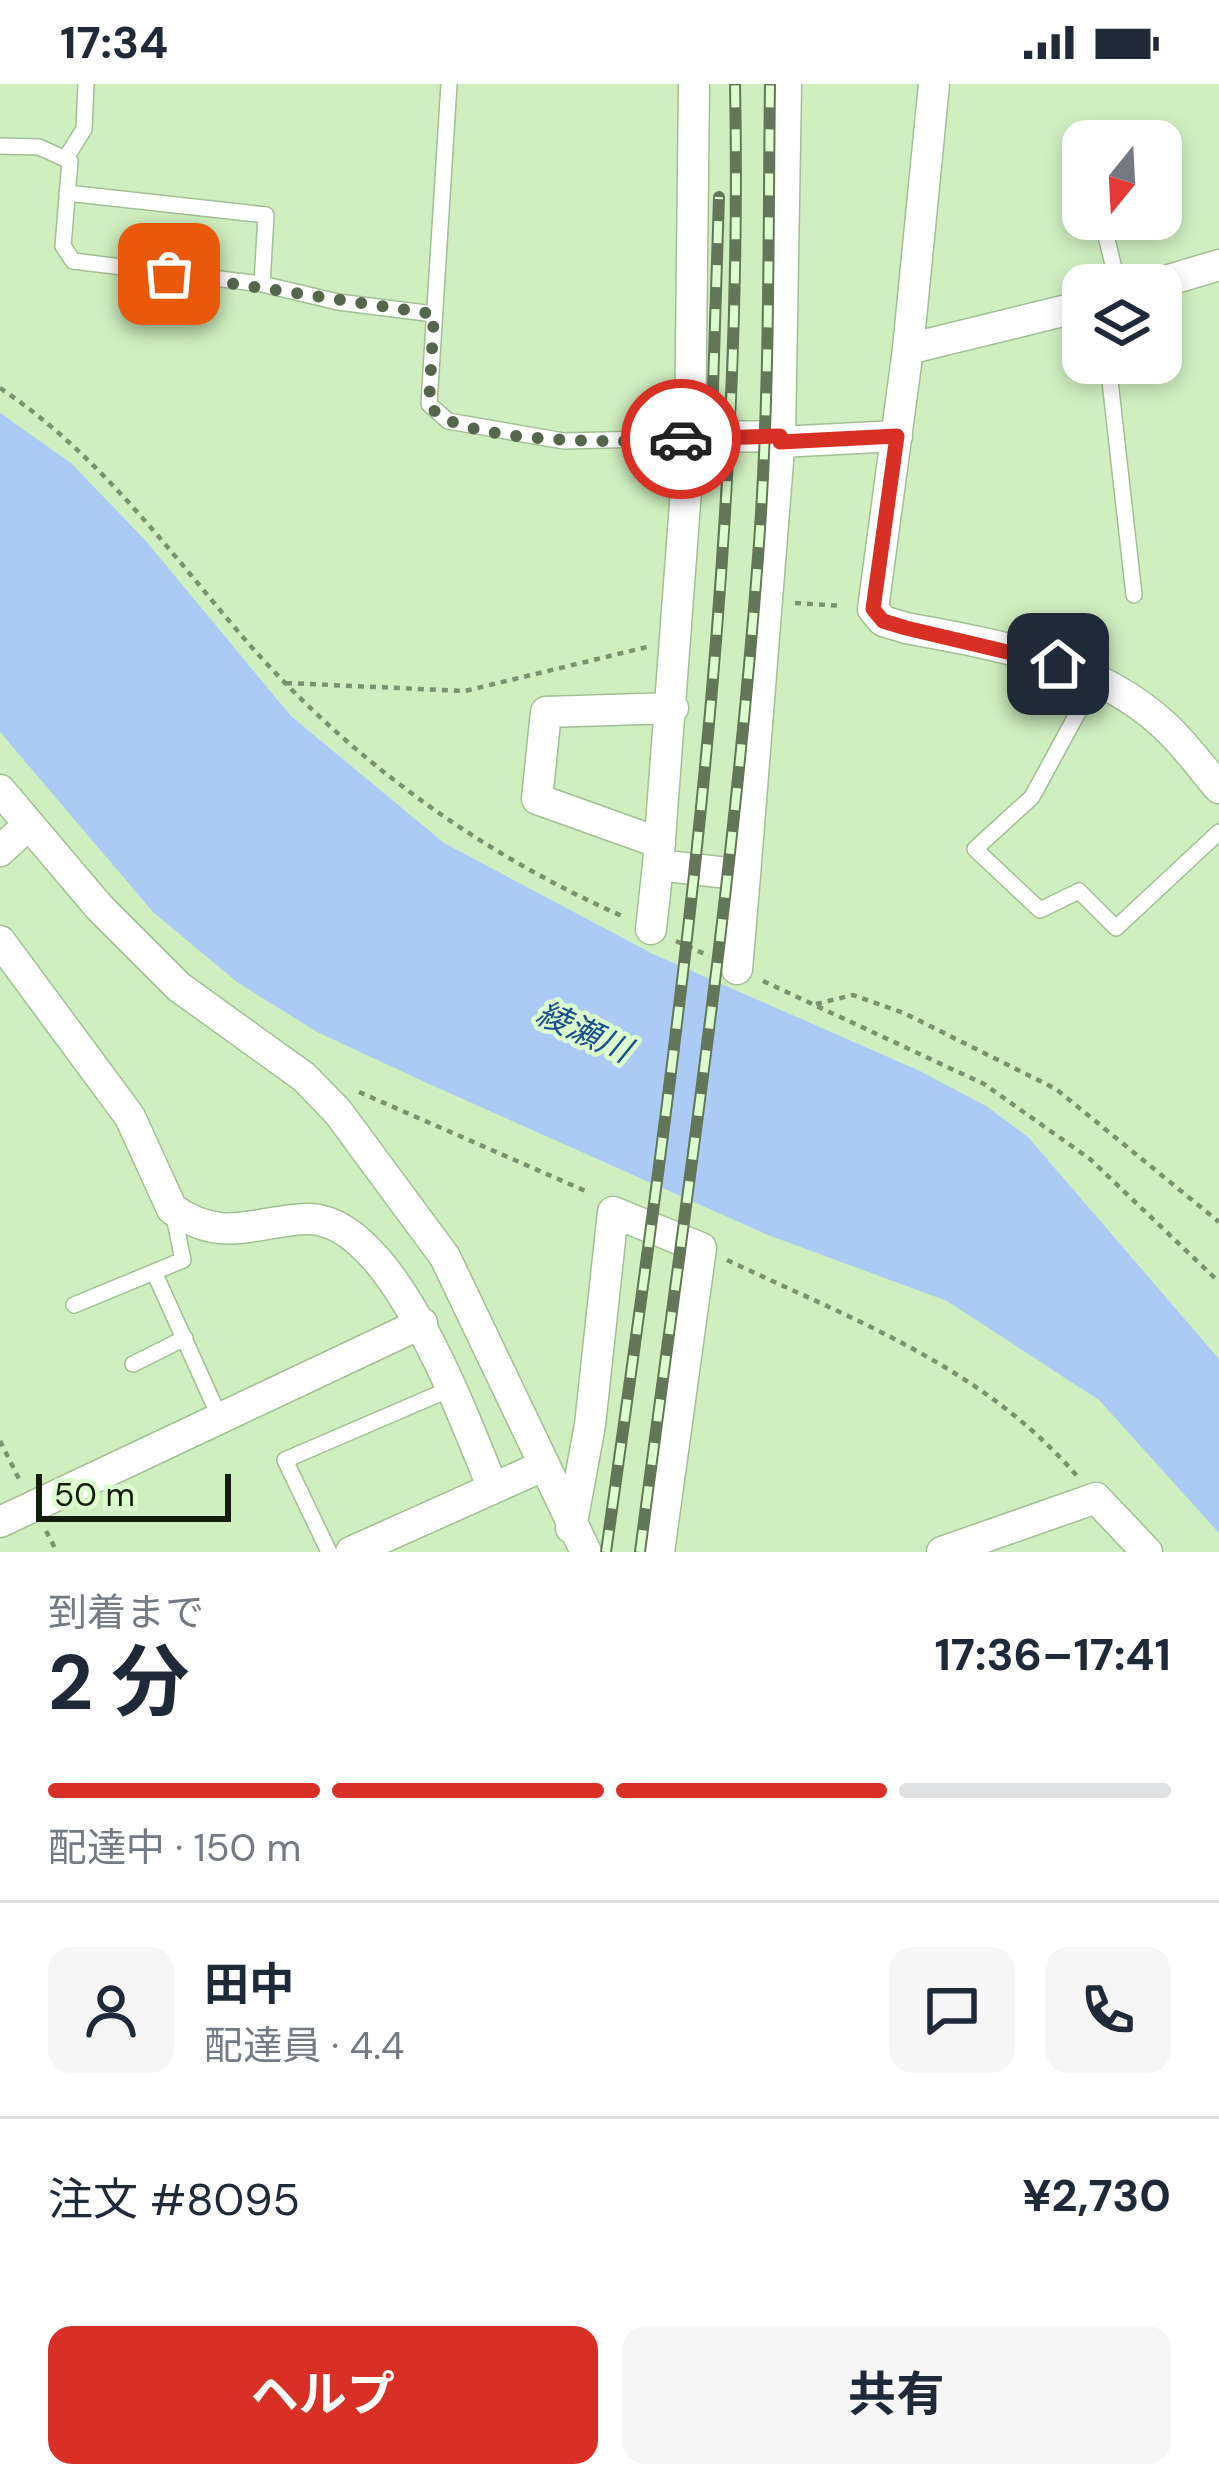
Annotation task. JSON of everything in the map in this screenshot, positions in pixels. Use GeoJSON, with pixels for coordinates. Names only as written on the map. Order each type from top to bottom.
{"type":"FeatureCollection","features":[{"type":"Feature","properties":{"kind":"street"},"geometry":{"type":"LineString","coordinates":[[651,929],[673,708],[691,437],[694,84]]}},
{"type":"Feature","properties":{"kind":"street"},"geometry":{"type":"LineString","coordinates":[[737,969],[780,439],[786,84]]}},
{"type":"Feature","properties":{"kind":"street"},"geometry":{"type":"LineString","coordinates":[[934,84],[908,349],[873,609],[883,621],[1030,655],[1095,681],[1163,724],[1219,788]]}},
{"type":"Feature","properties":{"kind":"street"},"geometry":{"type":"LineString","coordinates":[[1182,276],[1219,266]]}},
{"type":"Feature","properties":{"kind":"street"},"geometry":{"type":"LineString","coordinates":[[908,349],[1062,310]]}},
{"type":"Feature","properties":{"kind":"street"},"geometry":{"type":"LineString","coordinates":[[691,437],[897,436]]}},
{"type":"Feature","properties":{"kind":"street"},"geometry":{"type":"LineString","coordinates":[[673,708],[546,712],[537,799],[659,854],[745,875]]}},
{"type":"Feature","properties":{"kind":"street"},"geometry":{"type":"LineString","coordinates":[[0,790],[99,907],[179,987],[304,1078],[338,1112],[445,1257],[575,1543]]}},
{"type":"Feature","properties":{"kind":"street"},"geometry":{"type":"LineString","coordinates":[[0,851],[28,825]]}},
{"type":"Feature","properties":{"kind":"street"},"geometry":{"type":"LineString","coordinates":[[0,941],[130,1117],[172,1209],[227,1232],[310,1218],[335,1228],[385,1268],[422,1324],[494,1489]]}},
{"type":"Feature","properties":{"kind":"street"},"geometry":{"type":"LineString","coordinates":[[575,1543],[613,1212],[701,1248],[659,1552]]}},
{"type":"Feature","properties":{"kind":"street"},"geometry":{"type":"LineString","coordinates":[[0,1522],[422,1324]]}},
{"type":"Feature","properties":{"kind":"street"},"geometry":{"type":"LineString","coordinates":[[351,1552],[543,1466]]}},
{"type":"Feature","properties":{"kind":"street"},"geometry":{"type":"LineString","coordinates":[[942,1552],[992,1544],[1096,1498],[1147,1552]]}},
{"type":"Feature","properties":{"kind":"lane"},"geometry":{"type":"LineString","coordinates":[[86,84],[84,129],[66,158],[63,246],[73,262],[262,284],[338,302],[434,314]]}},
{"type":"Feature","properties":{"kind":"lane"},"geometry":{"type":"LineString","coordinates":[[449,84],[429,404],[448,421],[564,441],[691,437]]}},
{"type":"Feature","properties":{"kind":"lane"},"geometry":{"type":"LineString","coordinates":[[0,146],[38,147],[66,158]]}},
{"type":"Feature","properties":{"kind":"lane"},"geometry":{"type":"LineString","coordinates":[[67,193],[266,215],[262,284]]}},
{"type":"Feature","properties":{"kind":"lane"},"geometry":{"type":"LineString","coordinates":[[1110,384],[1134,595]]}},
{"type":"Feature","properties":{"kind":"lane"},"geometry":{"type":"LineString","coordinates":[[1095,681],[1032,797],[975,849],[1040,910],[1079,891],[1116,928],[1219,832]]}},
{"type":"Feature","properties":{"kind":"lane"},"geometry":{"type":"LineString","coordinates":[[74,1305],[183,1260],[172,1209]]}},
{"type":"Feature","properties":{"kind":"lane"},"geometry":{"type":"LineString","coordinates":[[154,1272],[220,1418]]}},
{"type":"Feature","properties":{"kind":"lane"},"geometry":{"type":"LineString","coordinates":[[133,1364],[185,1338]]}},
{"type":"Feature","properties":{"kind":"lane"},"geometry":{"type":"LineString","coordinates":[[329,1552],[285,1460],[450,1388]]}},
{"type":"Feature","properties":{"kind":"path"},"geometry":{"type":"LineString","coordinates":[[0,388],[68,440],[118,487],[286,683],[370,763],[432,809],[575,896],[984,1084],[1090,1159],[1219,1282]]}},
{"type":"Feature","properties":{"kind":"path"},"geometry":{"type":"LineString","coordinates":[[770,601],[873,609]]}},
{"type":"Feature","properties":{"kind":"path"},"geometry":{"type":"LineString","coordinates":[[286,683],[465,691],[665,641],[677,656]]}},
{"type":"Feature","properties":{"kind":"path"},"geometry":{"type":"LineString","coordinates":[[816,1004],[854,995],[904,1013],[1056,1089],[1219,1222]]}},
{"type":"Feature","properties":{"kind":"path"},"geometry":{"type":"LineString","coordinates":[[351,1089],[588,1190],[613,1212]]}},
{"type":"Feature","properties":{"kind":"path"},"geometry":{"type":"LineString","coordinates":[[701,1248],[920,1348],[1003,1404],[1096,1498]]}},
{"type":"Feature","properties":{"kind":"water","name":"綾瀬川"},"geometry":{"type":"Polygon","coordinates":[[[0,413],[71,463],[145,540],[291,716],[444,843],[653,954],[920,1071],[986,1106],[1028,1137],[1219,1359],[1219,1533],[1099,1400],[947,1301],[768,1235],[317,1032],[237,982],[153,912],[0,732],[0,413]]]}},
{"type":"Feature","properties":{"kind":"railway"},"geometry":{"type":"LineString","coordinates":[[606,1552],[679,1004],[717,636],[729,452],[735,84]]}},
{"type":"Feature","properties":{"kind":"railway"},"geometry":{"type":"LineString","coordinates":[[640,1552],[706,1055],[748,682],[765,439],[770,84]]}},
{"type":"Feature","properties":{"kind":"railway"},"geometry":{"type":"LineString","coordinates":[[712,419],[719,197]]}},
{"type":"Feature","properties":{"kind":"way so far"},"geometry":{"type":"LineString","coordinates":[[169,274],[262,284],[338,302],[434,314],[429,404],[448,421],[564,441],[681,439]]}},
{"type":"Feature","properties":{"kind":"route"},"geometry":{"type":"LineString","coordinates":[[681,439],[780,436],[780,442],[897,436],[872,583],[873,609],[883,621],[906,628],[1058,664]]}}]}
